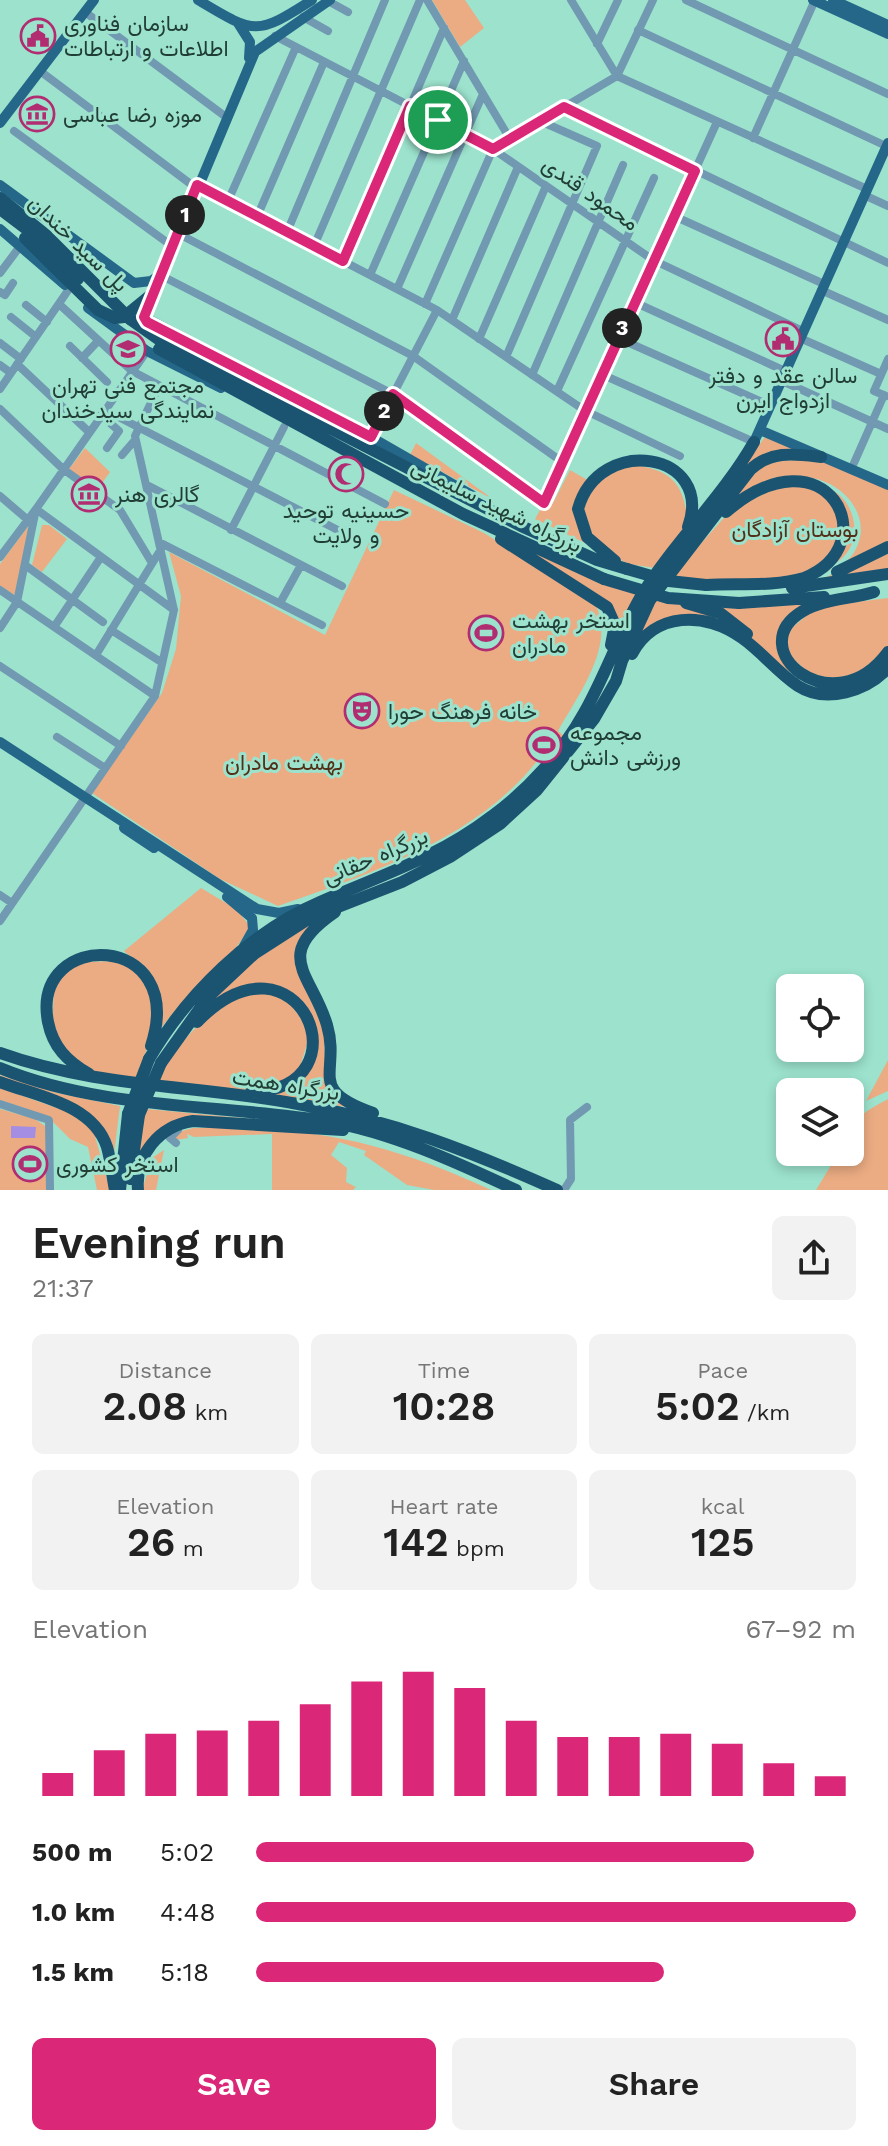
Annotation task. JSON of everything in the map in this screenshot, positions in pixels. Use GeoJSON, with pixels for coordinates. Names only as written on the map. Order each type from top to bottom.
{"type":"FeatureCollection","features":[{"type":"Feature","properties":{"kind":"highway","name":"پل سید خندان"},"geometry":{"type":"LineString","coordinates":[[0,198],[53,242],[127,321]]}},
{"type":"Feature","properties":{"kind":"highway"},"geometry":{"type":"LineString","coordinates":[[0,209],[127,321]]}},
{"type":"Feature","properties":{"kind":"highway"},"geometry":{"type":"LineString","coordinates":[[0,219],[48,266],[106,315],[124,317],[151,295]]}},
{"type":"Feature","properties":{"kind":"highway","name":"بزرگراه شهید سلیمانی"},"geometry":{"type":"LineString","coordinates":[[127,321],[150,343],[232,390],[463,514],[604,579],[668,598],[739,603],[881,591]]}},
{"type":"Feature","properties":{"kind":"highway","name":"بزرگراه شهید سلیمانی"},"geometry":{"type":"LineString","coordinates":[[127,321],[521,526],[597,560],[669,581],[706,585],[792,588],[884,575]]}},
{"type":"Feature","properties":{"kind":"highway","name":"بزرگراه حقانی"},"geometry":{"type":"LineString","coordinates":[[117,1190],[134,1114],[180,1013],[235,957],[285,920],[319,902],[431,857],[492,817],[562,745],[599,682],[641,598],[728,482],[757,436]]}},
{"type":"Feature","properties":{"kind":"highway","name":"بزرگراه حقانی"},"geometry":{"type":"LineString","coordinates":[[159,1058],[208,997],[254,954],[310,918],[416,876],[500,824],[558,768],[594,719],[616,681],[650,600],[760,462],[784,454],[821,457]]}},
{"type":"Feature","properties":{"kind":"highway"},"geometry":{"type":"LineString","coordinates":[[627,569],[597,549],[579,522],[578,509],[589,485],[614,463],[650,462],[668,466],[684,478],[692,494],[694,511],[685,538]]}},
{"type":"Feature","properties":{"kind":"highway"},"geometry":{"type":"LineString","coordinates":[[704,533],[739,501],[768,487],[798,480],[833,488],[849,504],[857,521]]}},
{"type":"Feature","properties":{"kind":"highway"},"geometry":{"type":"LineString","coordinates":[[463,514],[607,607],[613,618],[614,634],[599,682]]}},
{"type":"Feature","properties":{"kind":"highway"},"geometry":{"type":"LineString","coordinates":[[801,579],[841,563],[856,543]]}},
{"type":"Feature","properties":{"kind":"highway"},"geometry":{"type":"LineString","coordinates":[[706,585],[801,579],[836,572],[888,547]]}},
{"type":"Feature","properties":{"kind":"highway"},"geometry":{"type":"LineString","coordinates":[[881,591],[801,612],[786,629],[784,651],[799,674],[832,685],[864,675],[888,652]]}},
{"type":"Feature","properties":{"kind":"highway"},"geometry":{"type":"LineString","coordinates":[[668,598],[720,613],[745,633],[769,660]]}},
{"type":"Feature","properties":{"kind":"highway"},"geometry":{"type":"LineString","coordinates":[[616,681],[642,637],[672,620],[720,626],[742,637],[798,686],[826,694],[854,690],[888,668]]}},
{"type":"Feature","properties":{"kind":"highway"},"geometry":{"type":"LineString","coordinates":[[350,902],[316,928],[304,944],[300,960],[305,983],[329,1031],[328,1070],[334,1090],[348,1104],[458,1146]]}},
{"type":"Feature","properties":{"kind":"highway"},"geometry":{"type":"LineString","coordinates":[[98,1079],[60,1052],[51,1035],[47,1016],[47,1001],[54,984],[68,965],[84,955],[97,953],[126,959],[148,979],[158,1016],[159,1058]]}},
{"type":"Feature","properties":{"kind":"highway"},"geometry":{"type":"LineString","coordinates":[[159,1058],[217,1003],[238,991],[270,988],[294,998],[308,1015],[313,1028],[315,1041],[306,1067],[281,1087],[229,1095]]}},
{"type":"Feature","properties":{"kind":"highway","name":"بزرگراه همت"},"geometry":{"type":"LineString","coordinates":[[0,1053],[98,1079],[354,1115],[458,1146],[557,1190]]}},
{"type":"Feature","properties":{"kind":"highway","name":"بزرگراه همت"},"geometry":{"type":"LineString","coordinates":[[0,1068],[43,1083],[125,1099],[235,1108],[355,1128],[426,1151],[516,1190]]}},
{"type":"Feature","properties":{"kind":"highway"},"geometry":{"type":"LineString","coordinates":[[0,1082],[74,1110],[93,1123],[107,1147],[117,1190]]}},
{"type":"Feature","properties":{"kind":"highway","name":"بزرگراه حقانی"},"geometry":{"type":"LineString","coordinates":[[131,1190],[134,1114]]}},
{"type":"Feature","properties":{"kind":"highway"},"geometry":{"type":"LineString","coordinates":[[138,1190],[140,1169],[147,1150],[157,1136],[193,1121],[338,1131],[355,1128]]}},
{"type":"Feature","properties":{"kind":"main road"},"geometry":{"type":"LineString","coordinates":[[0,123],[94,0]]}},
{"type":"Feature","properties":{"kind":"main road"},"geometry":{"type":"LineString","coordinates":[[198,0],[238,23],[273,31],[329,1]]}},
{"type":"Feature","properties":{"kind":"main road"},"geometry":{"type":"LineString","coordinates":[[312,0],[273,31],[249,63],[144,317],[147,322],[371,437],[521,526]]}},
{"type":"Feature","properties":{"kind":"main road"},"geometry":{"type":"LineString","coordinates":[[814,0],[832,3],[888,25]]}},
{"type":"Feature","properties":{"kind":"main road"},"geometry":{"type":"LineString","coordinates":[[832,3],[888,34]]}},
{"type":"Feature","properties":{"kind":"main road"},"geometry":{"type":"LineString","coordinates":[[238,23],[250,42],[249,63]]}},
{"type":"Feature","properties":{"kind":"main road"},"geometry":{"type":"LineString","coordinates":[[887,148],[757,436],[821,457],[888,485]]}},
{"type":"Feature","properties":{"kind":"main road"},"geometry":{"type":"LineString","coordinates":[[0,185],[134,283],[151,281],[160,275]]}},
{"type":"Feature","properties":{"kind":"main road"},"geometry":{"type":"LineString","coordinates":[[0,229],[48,266],[99,319],[147,351],[212,384],[232,390]]}},
{"type":"Feature","properties":{"kind":"main road"},"geometry":{"type":"LineString","coordinates":[[48,266],[44,254],[52,243],[60,241],[85,248]]}},
{"type":"Feature","properties":{"kind":"main road"},"geometry":{"type":"LineString","coordinates":[[0,742],[84,797],[101,813],[222,890],[269,913],[319,902]]}},
{"type":"Feature","properties":{"kind":"main road"},"geometry":{"type":"LineString","coordinates":[[222,890],[245,911],[253,924],[251,936],[235,957]]}},
{"type":"Feature","properties":{"kind":"street"},"geometry":{"type":"LineString","coordinates":[[287,232],[385,0]]}},
{"type":"Feature","properties":{"kind":"street"},"geometry":{"type":"LineString","coordinates":[[314,246],[420,0]]}},
{"type":"Feature","properties":{"kind":"street"},"geometry":{"type":"LineString","coordinates":[[427,0],[510,139]]}},
{"type":"Feature","properties":{"kind":"street"},"geometry":{"type":"LineString","coordinates":[[571,0],[617,76],[866,192],[888,206]]}},
{"type":"Feature","properties":{"kind":"street"},"geometry":{"type":"LineString","coordinates":[[578,11],[583,0]]}},
{"type":"Feature","properties":{"kind":"street"},"geometry":{"type":"LineString","coordinates":[[597,44],[618,0]]}},
{"type":"Feature","properties":{"kind":"street"},"geometry":{"type":"LineString","coordinates":[[425,304],[493,149],[617,76],[653,0]]}},
{"type":"Feature","properties":{"kind":"street"},"geometry":{"type":"LineString","coordinates":[[686,0],[888,94]]}},
{"type":"Feature","properties":{"kind":"street"},"geometry":{"type":"LineString","coordinates":[[753,138],[814,0]]}},
{"type":"Feature","properties":{"kind":"street"},"geometry":{"type":"LineString","coordinates":[[329,1],[348,12]]}},
{"type":"Feature","properties":{"kind":"street"},"geometry":{"type":"LineString","coordinates":[[85,12],[226,117]]}},
{"type":"Feature","properties":{"kind":"street"},"geometry":{"type":"LineString","coordinates":[[303,17],[328,31]]}},
{"type":"Feature","properties":{"kind":"street"},"geometry":{"type":"LineString","coordinates":[[343,261],[444,28]]}},
{"type":"Feature","properties":{"kind":"street"},"geometry":{"type":"LineString","coordinates":[[638,30],[887,148]]}},
{"type":"Feature","properties":{"kind":"street","name":"محمود قندی"},"geometry":{"type":"LineString","coordinates":[[273,31],[296,47],[493,149],[653,260],[881,374]]}},
{"type":"Feature","properties":{"kind":"street"},"geometry":{"type":"LineString","coordinates":[[228,201],[296,47]]}},
{"type":"Feature","properties":{"kind":"street"},"geometry":{"type":"LineString","coordinates":[[370,275],[464,61]]}},
{"type":"Feature","properties":{"kind":"street"},"geometry":{"type":"LineString","coordinates":[[257,217],[324,62]]}},
{"type":"Feature","properties":{"kind":"street"},"geometry":{"type":"LineString","coordinates":[[40,71],[196,186],[437,310],[584,410],[680,456]]}},
{"type":"Feature","properties":{"kind":"street"},"geometry":{"type":"LineString","coordinates":[[397,289],[483,94]]}},
{"type":"Feature","properties":{"kind":"street"},"geometry":{"type":"LineString","coordinates":[[564,107],[888,263]]}},
{"type":"Feature","properties":{"kind":"street"},"geometry":{"type":"LineString","coordinates":[[506,357],[597,146],[540,121]]}},
{"type":"Feature","properties":{"kind":"street"},"geometry":{"type":"LineString","coordinates":[[160,275],[393,394],[544,503],[717,122]]}},
{"type":"Feature","properties":{"kind":"street"},"geometry":{"type":"LineString","coordinates":[[14,131],[172,246]]}},
{"type":"Feature","properties":{"kind":"street"},"geometry":{"type":"LineString","coordinates":[[532,375],[623,165]]}},
{"type":"Feature","properties":{"kind":"street"},"geometry":{"type":"LineString","coordinates":[[452,320],[518,167]]}},
{"type":"Feature","properties":{"kind":"street"},"geometry":{"type":"LineString","coordinates":[[557,391],[654,178]]}},
{"type":"Feature","properties":{"kind":"street"},"geometry":{"type":"LineString","coordinates":[[479,339],[546,186]]}},
{"type":"Feature","properties":{"kind":"street"},"geometry":{"type":"LineString","coordinates":[[674,216],[888,320]]}},
{"type":"Feature","properties":{"kind":"street"},"geometry":{"type":"LineString","coordinates":[[177,233],[413,356],[561,461]]}},
{"type":"Feature","properties":{"kind":"street"},"geometry":{"type":"LineString","coordinates":[[0,273],[21,245]]}},
{"type":"Feature","properties":{"kind":"street"},"geometry":{"type":"LineString","coordinates":[[0,292],[5,295],[13,283]]}},
{"type":"Feature","properties":{"kind":"street"},"geometry":{"type":"LineString","coordinates":[[0,389],[69,289]]}},
{"type":"Feature","properties":{"kind":"street"},"geometry":{"type":"LineString","coordinates":[[634,302],[888,429]]}},
{"type":"Feature","properties":{"kind":"street"},"geometry":{"type":"LineString","coordinates":[[59,304],[132,371],[385,504]]}},
{"type":"Feature","properties":{"kind":"street"},"geometry":{"type":"LineString","coordinates":[[26,305],[47,322]]}},
{"type":"Feature","properties":{"kind":"street"},"geometry":{"type":"LineString","coordinates":[[371,437],[437,310]]}},
{"type":"Feature","properties":{"kind":"street"},"geometry":{"type":"LineString","coordinates":[[11,317],[36,337]]}},
{"type":"Feature","properties":{"kind":"street"},"geometry":{"type":"LineString","coordinates":[[618,338],[769,405]]}},
{"type":"Feature","properties":{"kind":"street"},"geometry":{"type":"LineString","coordinates":[[82,358],[98,341]]}},
{"type":"Feature","properties":{"kind":"street"},"geometry":{"type":"LineString","coordinates":[[0,343],[89,432]]}},
{"type":"Feature","properties":{"kind":"street"},"geometry":{"type":"LineString","coordinates":[[70,346],[107,382]]}},
{"type":"Feature","properties":{"kind":"street"},"geometry":{"type":"LineString","coordinates":[[0,557],[147,351]]}},
{"type":"Feature","properties":{"kind":"street"},"geometry":{"type":"LineString","coordinates":[[854,463],[886,396],[874,391],[888,359]]}},
{"type":"Feature","properties":{"kind":"street"},"geometry":{"type":"LineString","coordinates":[[0,365],[11,373]]}},
{"type":"Feature","properties":{"kind":"street"},"geometry":{"type":"LineString","coordinates":[[601,374],[757,436]]}},
{"type":"Feature","properties":{"kind":"street"},"geometry":{"type":"LineString","coordinates":[[0,921],[153,700],[174,610],[135,440],[136,427],[159,386]]}},
{"type":"Feature","properties":{"kind":"street"},"geometry":{"type":"LineString","coordinates":[[0,409],[63,469],[120,510],[152,563]]}},
{"type":"Feature","properties":{"kind":"street"},"geometry":{"type":"LineString","coordinates":[[103,412],[359,541]]}},
{"type":"Feature","properties":{"kind":"street"},"geometry":{"type":"LineString","coordinates":[[103,412],[119,431],[107,448]]}},
{"type":"Feature","properties":{"kind":"street"},"geometry":{"type":"LineString","coordinates":[[231,530],[284,427]]}},
{"type":"Feature","properties":{"kind":"street"},"geometry":{"type":"LineString","coordinates":[[122,455],[135,440]]}},
{"type":"Feature","properties":{"kind":"street"},"geometry":{"type":"LineString","coordinates":[[147,485],[342,586]]}},
{"type":"Feature","properties":{"kind":"street"},"geometry":{"type":"LineString","coordinates":[[0,496],[28,520]]}},
{"type":"Feature","properties":{"kind":"street"},"geometry":{"type":"LineString","coordinates":[[36,509],[174,610]]}},
{"type":"Feature","properties":{"kind":"street"},"geometry":{"type":"LineString","coordinates":[[0,628],[17,602],[36,509]]}},
{"type":"Feature","properties":{"kind":"street"},"geometry":{"type":"LineString","coordinates":[[96,655],[160,545]]}},
{"type":"Feature","properties":{"kind":"street"},"geometry":{"type":"LineString","coordinates":[[160,545],[322,625]]}},
{"type":"Feature","properties":{"kind":"street"},"geometry":{"type":"LineString","coordinates":[[54,627],[101,557]]}},
{"type":"Feature","properties":{"kind":"street"},"geometry":{"type":"LineString","coordinates":[[25,565],[103,622]]}},
{"type":"Feature","properties":{"kind":"street"},"geometry":{"type":"LineString","coordinates":[[280,603],[301,565]]}},
{"type":"Feature","properties":{"kind":"street"},"geometry":{"type":"LineString","coordinates":[[0,590],[96,655],[153,700]]}},
{"type":"Feature","properties":{"kind":"street"},"geometry":{"type":"LineString","coordinates":[[111,630],[161,662]]}},
{"type":"Feature","properties":{"kind":"street"},"geometry":{"type":"LineString","coordinates":[[0,666],[121,746]]}},
{"type":"Feature","properties":{"kind":"street"},"geometry":{"type":"LineString","coordinates":[[57,737],[105,768]]}},
{"type":"Feature","properties":{"kind":"street"},"geometry":{"type":"LineString","coordinates":[[0,895],[12,903]]}},
{"type":"Feature","properties":{"kind":"street"},"geometry":{"type":"LineString","coordinates":[[0,1104],[49,1120],[50,1190]]}},
{"type":"Feature","properties":{"kind":"street"},"geometry":{"type":"LineString","coordinates":[[564,1190],[571,1179],[570,1120],[587,1107]]}},
{"type":"Feature","properties":{"kind":"street"},"geometry":{"type":"LineString","coordinates":[[176,1143],[171,1135],[183,1128],[264,1125]]}},
{"type":"Feature","properties":{"kind":"green space"},"geometry":{"type":"Polygon","coordinates":[[[432,0],[465,0],[484,28],[460,47],[432,0]]]}},
{"type":"Feature","properties":{"kind":"green space"},"geometry":{"type":"Polygon","coordinates":[[[765,437],[813,455],[777,452],[713,507],[765,437]]]}},
{"type":"Feature","properties":{"kind":"green space"},"geometry":{"type":"Polygon","coordinates":[[[416,443],[494,500],[468,486],[467,481],[465,484],[410,455],[416,443]]]}},
{"type":"Feature","properties":{"kind":"green space"},"geometry":{"type":"Polygon","coordinates":[[[85,448],[110,472],[97,490],[69,469],[85,448]]]}},
{"type":"Feature","properties":{"kind":"green space"},"geometry":{"type":"Polygon","coordinates":[[[816,459],[888,489],[888,541],[866,556],[821,574],[847,561],[859,540],[861,526],[858,514],[842,492],[817,479],[794,478],[764,488],[728,507],[748,479],[763,466],[782,461],[816,459]]]}},
{"type":"Feature","properties":{"kind":"green space","name":"بوستان آزادگان"},"geometry":{"type":"Polygon","coordinates":[[[634,465],[667,475],[679,488],[686,509],[688,522],[655,568],[629,564],[535,519],[540,510],[553,503],[570,470],[596,485],[615,470],[634,465]]]}},
{"type":"Feature","properties":{"kind":"green space","name":"بوستان آزادگان"},"geometry":{"type":"Polygon","coordinates":[[[783,484],[821,487],[843,498],[852,516],[854,536],[843,557],[814,572],[779,580],[724,582],[671,577],[730,511],[783,484]]]}},
{"type":"Feature","properties":{"kind":"green space","name":"بهشت مادران"},"geometry":{"type":"Polygon","coordinates":[[[394,490],[484,533],[592,599],[599,615],[599,649],[585,683],[558,731],[564,736],[512,789],[452,833],[418,851],[384,867],[278,906],[220,879],[92,793],[162,693],[176,649],[181,596],[169,552],[325,635],[394,490]]]}},
{"type":"Feature","properties":{"kind":"green space"},"geometry":{"type":"Polygon","coordinates":[[[29,525],[16,596],[0,586],[0,564],[29,525]]]}},
{"type":"Feature","properties":{"kind":"green space"},"geometry":{"type":"Polygon","coordinates":[[[42,525],[49,525],[67,539],[42,572],[32,565],[42,525]]]}},
{"type":"Feature","properties":{"kind":"green space"},"geometry":{"type":"Polygon","coordinates":[[[488,529],[639,595],[612,647],[615,615],[488,529]]]}},
{"type":"Feature","properties":{"kind":"green space"},"geometry":{"type":"Polygon","coordinates":[[[888,551],[888,571],[824,578],[888,551]]]}},
{"type":"Feature","properties":{"kind":"green space"},"geometry":{"type":"Polygon","coordinates":[[[849,597],[791,618],[785,660],[837,686],[888,655],[888,661],[864,681],[840,689],[818,687],[797,676],[776,661],[719,605],[849,597]]]}},
{"type":"Feature","properties":{"kind":"green space"},"geometry":{"type":"Polygon","coordinates":[[[888,598],[888,647],[865,673],[820,682],[786,653],[788,631],[817,607],[888,598]]]}},
{"type":"Feature","properties":{"kind":"green space"},"geometry":{"type":"Polygon","coordinates":[[[655,599],[711,610],[729,620],[679,617],[627,655],[655,599]]]}},
{"type":"Feature","properties":{"kind":"green space"},"geometry":{"type":"Polygon","coordinates":[[[201,888],[236,909],[250,926],[231,954],[159,1031],[160,1006],[154,986],[142,968],[124,951],[201,888]]]}},
{"type":"Feature","properties":{"kind":"green space"},"geometry":{"type":"Polygon","coordinates":[[[315,920],[298,970],[324,1031],[325,1060],[347,1107],[249,1093],[292,1084],[316,1034],[282,989],[209,1006],[208,1002],[246,964],[315,920]]]}},
{"type":"Feature","properties":{"kind":"green space"},"geometry":{"type":"Polygon","coordinates":[[[122,961],[150,985],[155,1026],[135,1082],[101,1075],[69,1058],[52,1031],[54,987],[76,962],[122,961]]]}},
{"type":"Feature","properties":{"kind":"green space"},"geometry":{"type":"Polygon","coordinates":[[[243,993],[283,995],[311,1031],[298,1073],[268,1089],[238,1090],[154,1082],[192,1031],[216,1010],[243,993]]]}},
{"type":"Feature","properties":{"kind":"green space"},"geometry":{"type":"Polygon","coordinates":[[[888,1060],[888,1091],[866,1101],[888,1060]]]}},
{"type":"Feature","properties":{"kind":"green space"},"geometry":{"type":"Polygon","coordinates":[[[0,1075],[57,1093],[120,1106],[114,1154],[93,1119],[0,1078],[0,1075]]]}},
{"type":"Feature","properties":{"kind":"green space"},"geometry":{"type":"Polygon","coordinates":[[[0,1088],[77,1115],[93,1129],[110,1190],[97,1190],[88,1147],[70,1139],[47,1116],[0,1100],[0,1088]]]}},
{"type":"Feature","properties":{"kind":"green space"},"geometry":{"type":"Polygon","coordinates":[[[888,1099],[888,1190],[816,1190],[831,1166],[864,1166],[864,1114],[888,1099]]]}},
{"type":"Feature","properties":{"kind":"green space"},"geometry":{"type":"Polygon","coordinates":[[[0,1109],[35,1119],[48,1128],[46,1190],[0,1190],[0,1109]]]}},
{"type":"Feature","properties":{"kind":"green space"},"geometry":{"type":"Polygon","coordinates":[[[147,1109],[274,1121],[178,1122],[135,1170],[142,1115],[147,1109]]]}},
{"type":"Feature","properties":{"kind":"green space"},"geometry":{"type":"Polygon","coordinates":[[[193,1128],[273,1129],[346,1140],[417,1160],[491,1190],[434,1190],[407,1185],[364,1155],[366,1151],[339,1142],[331,1155],[347,1168],[346,1182],[356,1187],[353,1190],[272,1190],[272,1134],[194,1137],[187,1134],[188,1138],[176,1140],[175,1133],[193,1128]]]}},
{"type":"Feature","properties":{"kind":"green space"},"geometry":{"type":"Polygon","coordinates":[[[164,1150],[156,1190],[142,1190],[152,1158],[164,1150]]]}},
{"type":"Feature","properties":{"kind":"shaded area","name":"استخر بهشت مادران"},"geometry":{"type":"Polygon","coordinates":[[[488,619],[497,628],[482,650],[472,644],[488,619]]]}},
{"type":"Feature","properties":{"kind":"shaded area"},"geometry":{"type":"Polygon","coordinates":[[[11,1126],[36,1127],[35,1138],[11,1138],[11,1126]]]}},
{"type":"Feature","properties":{"kind":"place","name":"سازمان فناوری اطلاعات و ارتباطات"},"geometry":{"type":"Point","coordinates":[38,36]}},
{"type":"Feature","properties":{"kind":"place","name":"موزه رضا عباسی"},"geometry":{"type":"Point","coordinates":[37,114]}},
{"type":"Feature","properties":{"kind":"place","name":"سالن عقد و دفتر ازدواج ایرن"},"geometry":{"type":"Point","coordinates":[783,339]}},
{"type":"Feature","properties":{"kind":"place","name":"مجتمع فنی تهران نمایندگی سیدخندان"},"geometry":{"type":"Point","coordinates":[128,349]}},
{"type":"Feature","properties":{"kind":"place","name":"حسینیه توحید و ولایت"},"geometry":{"type":"Point","coordinates":[346,474]}},
{"type":"Feature","properties":{"kind":"place","name":"گالری هنر"},"geometry":{"type":"Point","coordinates":[89,494]}},
{"type":"Feature","properties":{"kind":"place","name":"استخر بهشت مادران"},"geometry":{"type":"Point","coordinates":[486,633]}},
{"type":"Feature","properties":{"kind":"place","name":"خانه فرهنگ حورا"},"geometry":{"type":"Point","coordinates":[362,711]}},
{"type":"Feature","properties":{"kind":"place","name":"مجموعه ورزشی دانش"},"geometry":{"type":"Point","coordinates":[544,745]}},
{"type":"Feature","properties":{"kind":"place","name":"استخر کشوری"},"geometry":{"type":"Point","coordinates":[30,1164]}},
{"type":"Feature","properties":{"kind":"route"},"geometry":{"type":"LineString","coordinates":[[410,106],[438,120],[493,149],[564,107],[695,171],[544,503],[393,394],[371,437],[147,322],[144,317],[197,185],[343,261],[410,106]]}}]}
